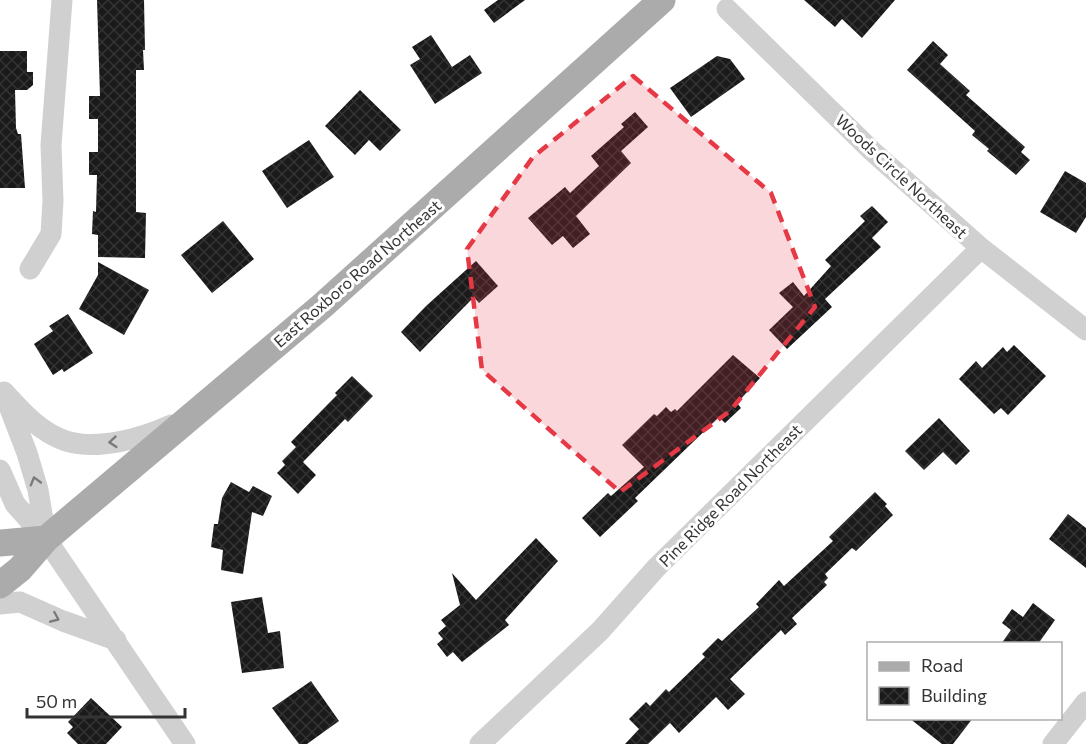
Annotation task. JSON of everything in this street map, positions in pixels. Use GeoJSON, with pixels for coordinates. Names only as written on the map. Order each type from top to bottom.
{"type":"FeatureCollection","features":[{"type":"Feature","properties":{"kind":"main road","name":"East Roxboro Road Northeast"},"geometry":{"type":"LineString","coordinates":[[0,585],[20,569],[46,538],[322,306],[662,0]]}},
{"type":"Feature","properties":{"kind":"main road"},"geometry":{"type":"LineString","coordinates":[[0,543],[46,538]]}},
{"type":"Feature","properties":{"kind":"street"},"geometry":{"type":"LineString","coordinates":[[30,269],[51,234],[53,201],[51,145],[62,0]]}},
{"type":"Feature","properties":{"kind":"street","name":"Woods Circle Northeast"},"geometry":{"type":"LineString","coordinates":[[728,9],[872,151],[981,248],[1086,330]]}},
{"type":"Feature","properties":{"kind":"street","name":"Pine Ridge Road Northeast"},"geometry":{"type":"LineString","coordinates":[[480,744],[600,631],[656,568],[981,248]]}},
{"type":"Feature","properties":{"kind":"street"},"geometry":{"type":"LineString","coordinates":[[2,390],[24,414],[47,431],[67,441],[116,443],[147,436],[188,418]]}},
{"type":"Feature","properties":{"kind":"street"},"geometry":{"type":"LineString","coordinates":[[2,390],[27,453],[38,490],[46,538]]}},
{"type":"Feature","properties":{"kind":"street"},"geometry":{"type":"LineString","coordinates":[[0,470],[15,504],[46,538],[185,744]]}},
{"type":"Feature","properties":{"kind":"street"},"geometry":{"type":"LineString","coordinates":[[0,604],[20,602],[63,621],[116,640]]}},
{"type":"Feature","properties":{"kind":"street"},"geometry":{"type":"LineString","coordinates":[[1053,744],[1086,702]]}},
{"type":"Feature","properties":{"kind":"highlighted area"},"geometry":{"type":"Polygon","coordinates":[[[633,76],[771,193],[815,307],[730,411],[620,492],[482,370],[467,249],[533,157],[633,76]]]}},
{"type":"Feature","properties":{"kind":"building"},"geometry":{"type":"Polygon","coordinates":[[[97,0],[144,0],[144,70],[136,70],[136,212],[146,213],[145,258],[98,257],[98,235],[92,234],[93,211],[96,212],[97,175],[89,175],[89,152],[98,152],[98,119],[89,119],[89,96],[100,96],[97,0]]]}},
{"type":"Feature","properties":{"kind":"building"},"geometry":{"type":"Polygon","coordinates":[[[498,0],[525,0],[494,23],[484,10],[498,0]]]}},
{"type":"Feature","properties":{"kind":"building"},"geometry":{"type":"Polygon","coordinates":[[[804,0],[895,0],[862,38],[842,19],[835,27],[804,0]]]}},
{"type":"Feature","properties":{"kind":"building"},"geometry":{"type":"Polygon","coordinates":[[[431,35],[452,67],[470,55],[482,73],[435,104],[410,65],[420,59],[412,47],[431,35]]]}},
{"type":"Feature","properties":{"kind":"building"},"geometry":{"type":"Polygon","coordinates":[[[933,41],[948,55],[940,64],[970,91],[966,95],[1025,147],[1021,152],[1030,160],[1016,175],[972,135],[975,131],[907,70],[933,41]]]}},
{"type":"Feature","properties":{"kind":"building"},"geometry":{"type":"Polygon","coordinates":[[[0,51],[27,51],[27,72],[33,72],[33,85],[27,90],[15,90],[16,128],[18,134],[21,134],[25,188],[0,188],[0,51]]]}},
{"type":"Feature","properties":{"kind":"building"},"geometry":{"type":"Polygon","coordinates":[[[717,56],[730,59],[745,79],[691,117],[670,88],[717,56]]]}},
{"type":"Feature","properties":{"kind":"building"},"geometry":{"type":"Polygon","coordinates":[[[360,90],[401,130],[380,151],[369,140],[355,155],[325,126],[360,90]]]}},
{"type":"Feature","properties":{"kind":"building"},"geometry":{"type":"Polygon","coordinates":[[[635,112],[648,127],[621,151],[631,163],[576,216],[590,234],[573,248],[563,236],[552,245],[528,218],[565,187],[570,193],[599,166],[591,156],[624,127],[621,124],[635,112]]]}},
{"type":"Feature","properties":{"kind":"building"},"geometry":{"type":"Polygon","coordinates":[[[309,140],[334,177],[287,208],[262,171],[309,140]]]}},
{"type":"Feature","properties":{"kind":"building"},"geometry":{"type":"Polygon","coordinates":[[[1065,171],[1086,183],[1086,217],[1076,233],[1040,212],[1065,171]]]}},
{"type":"Feature","properties":{"kind":"building"},"geometry":{"type":"Polygon","coordinates":[[[872,206],[888,222],[872,238],[881,247],[825,299],[832,307],[787,349],[769,330],[793,307],[779,293],[793,282],[804,296],[831,266],[825,260],[865,221],[860,216],[872,206]]]}},
{"type":"Feature","properties":{"kind":"building"},"geometry":{"type":"Polygon","coordinates":[[[223,221],[254,259],[212,293],[181,255],[223,221]]]}},
{"type":"Feature","properties":{"kind":"building"},"geometry":{"type":"Polygon","coordinates":[[[476,261],[498,286],[479,303],[474,297],[420,352],[401,332],[476,261]]]}},
{"type":"Feature","properties":{"kind":"building"},"geometry":{"type":"Polygon","coordinates":[[[98,262],[149,290],[124,335],[79,309],[98,275],[98,262]]]}},
{"type":"Feature","properties":{"kind":"building"},"geometry":{"type":"Polygon","coordinates":[[[68,314],[93,353],[64,372],[62,369],[53,375],[34,344],[53,331],[49,326],[68,314]]]}},
{"type":"Feature","properties":{"kind":"building"},"geometry":{"type":"Polygon","coordinates":[[[1014,345],[1046,376],[1008,415],[1001,408],[994,414],[959,379],[976,361],[982,368],[1003,347],[1007,352],[1014,345]]]}},
{"type":"Feature","properties":{"kind":"building"},"geometry":{"type":"Polygon","coordinates":[[[733,355],[760,378],[737,403],[741,408],[725,423],[719,417],[635,498],[638,501],[600,537],[582,518],[608,493],[611,496],[644,467],[622,445],[654,414],[657,416],[666,407],[671,412],[675,409],[677,411],[733,355]]]}},
{"type":"Feature","properties":{"kind":"building"},"geometry":{"type":"Polygon","coordinates":[[[352,376],[373,396],[348,422],[345,419],[303,462],[316,475],[298,494],[277,473],[285,465],[282,461],[296,447],[291,442],[337,395],[335,393],[352,376]]]}},
{"type":"Feature","properties":{"kind":"building"},"geometry":{"type":"Polygon","coordinates":[[[939,418],[970,451],[956,465],[943,452],[924,470],[905,451],[939,418]]]}},
{"type":"Feature","properties":{"kind":"building"},"geometry":{"type":"Polygon","coordinates":[[[231,482],[249,492],[253,486],[272,496],[263,516],[252,512],[243,574],[221,570],[223,550],[211,547],[214,524],[218,524],[222,498],[231,482]]]}},
{"type":"Feature","properties":{"kind":"building"},"geometry":{"type":"Polygon","coordinates":[[[875,492],[887,504],[885,506],[893,515],[856,551],[852,548],[825,574],[828,578],[824,582],[827,585],[792,618],[797,624],[785,635],[781,630],[730,679],[745,694],[728,710],[716,697],[679,733],[670,723],[648,744],[625,744],[639,729],[629,719],[646,702],[650,706],[666,689],[669,692],[705,657],[702,654],[718,638],[722,641],[759,607],[756,604],[779,580],[784,586],[833,541],[829,537],[875,492]]]}},
{"type":"Feature","properties":{"kind":"building"},"geometry":{"type":"Polygon","coordinates":[[[1068,514],[1086,528],[1086,568],[1049,539],[1068,514]]]}},
{"type":"Feature","properties":{"kind":"building"},"geometry":{"type":"Polygon","coordinates":[[[536,538],[558,561],[505,620],[509,625],[462,662],[453,652],[447,657],[437,644],[443,639],[438,633],[446,626],[441,620],[460,605],[452,573],[476,600],[536,538]]]}},
{"type":"Feature","properties":{"kind":"building"},"geometry":{"type":"Polygon","coordinates":[[[262,597],[268,633],[280,631],[284,668],[242,673],[231,602],[262,597]]]}},
{"type":"Feature","properties":{"kind":"building"},"geometry":{"type":"Polygon","coordinates":[[[1033,603],[1055,620],[1039,642],[1002,642],[1011,630],[1002,623],[1012,609],[1023,617],[1033,603]]]}},
{"type":"Feature","properties":{"kind":"building"},"geometry":{"type":"Polygon","coordinates":[[[311,681],[339,721],[307,744],[299,744],[272,708],[311,681]]]}},
{"type":"Feature","properties":{"kind":"building"},"geometry":{"type":"Polygon","coordinates":[[[91,698],[122,727],[106,744],[78,744],[67,733],[73,727],[68,722],[91,698]]]}},
{"type":"Feature","properties":{"kind":"building"},"geometry":{"type":"Polygon","coordinates":[[[912,720],[971,720],[953,744],[942,744],[912,720]]]}}]}
